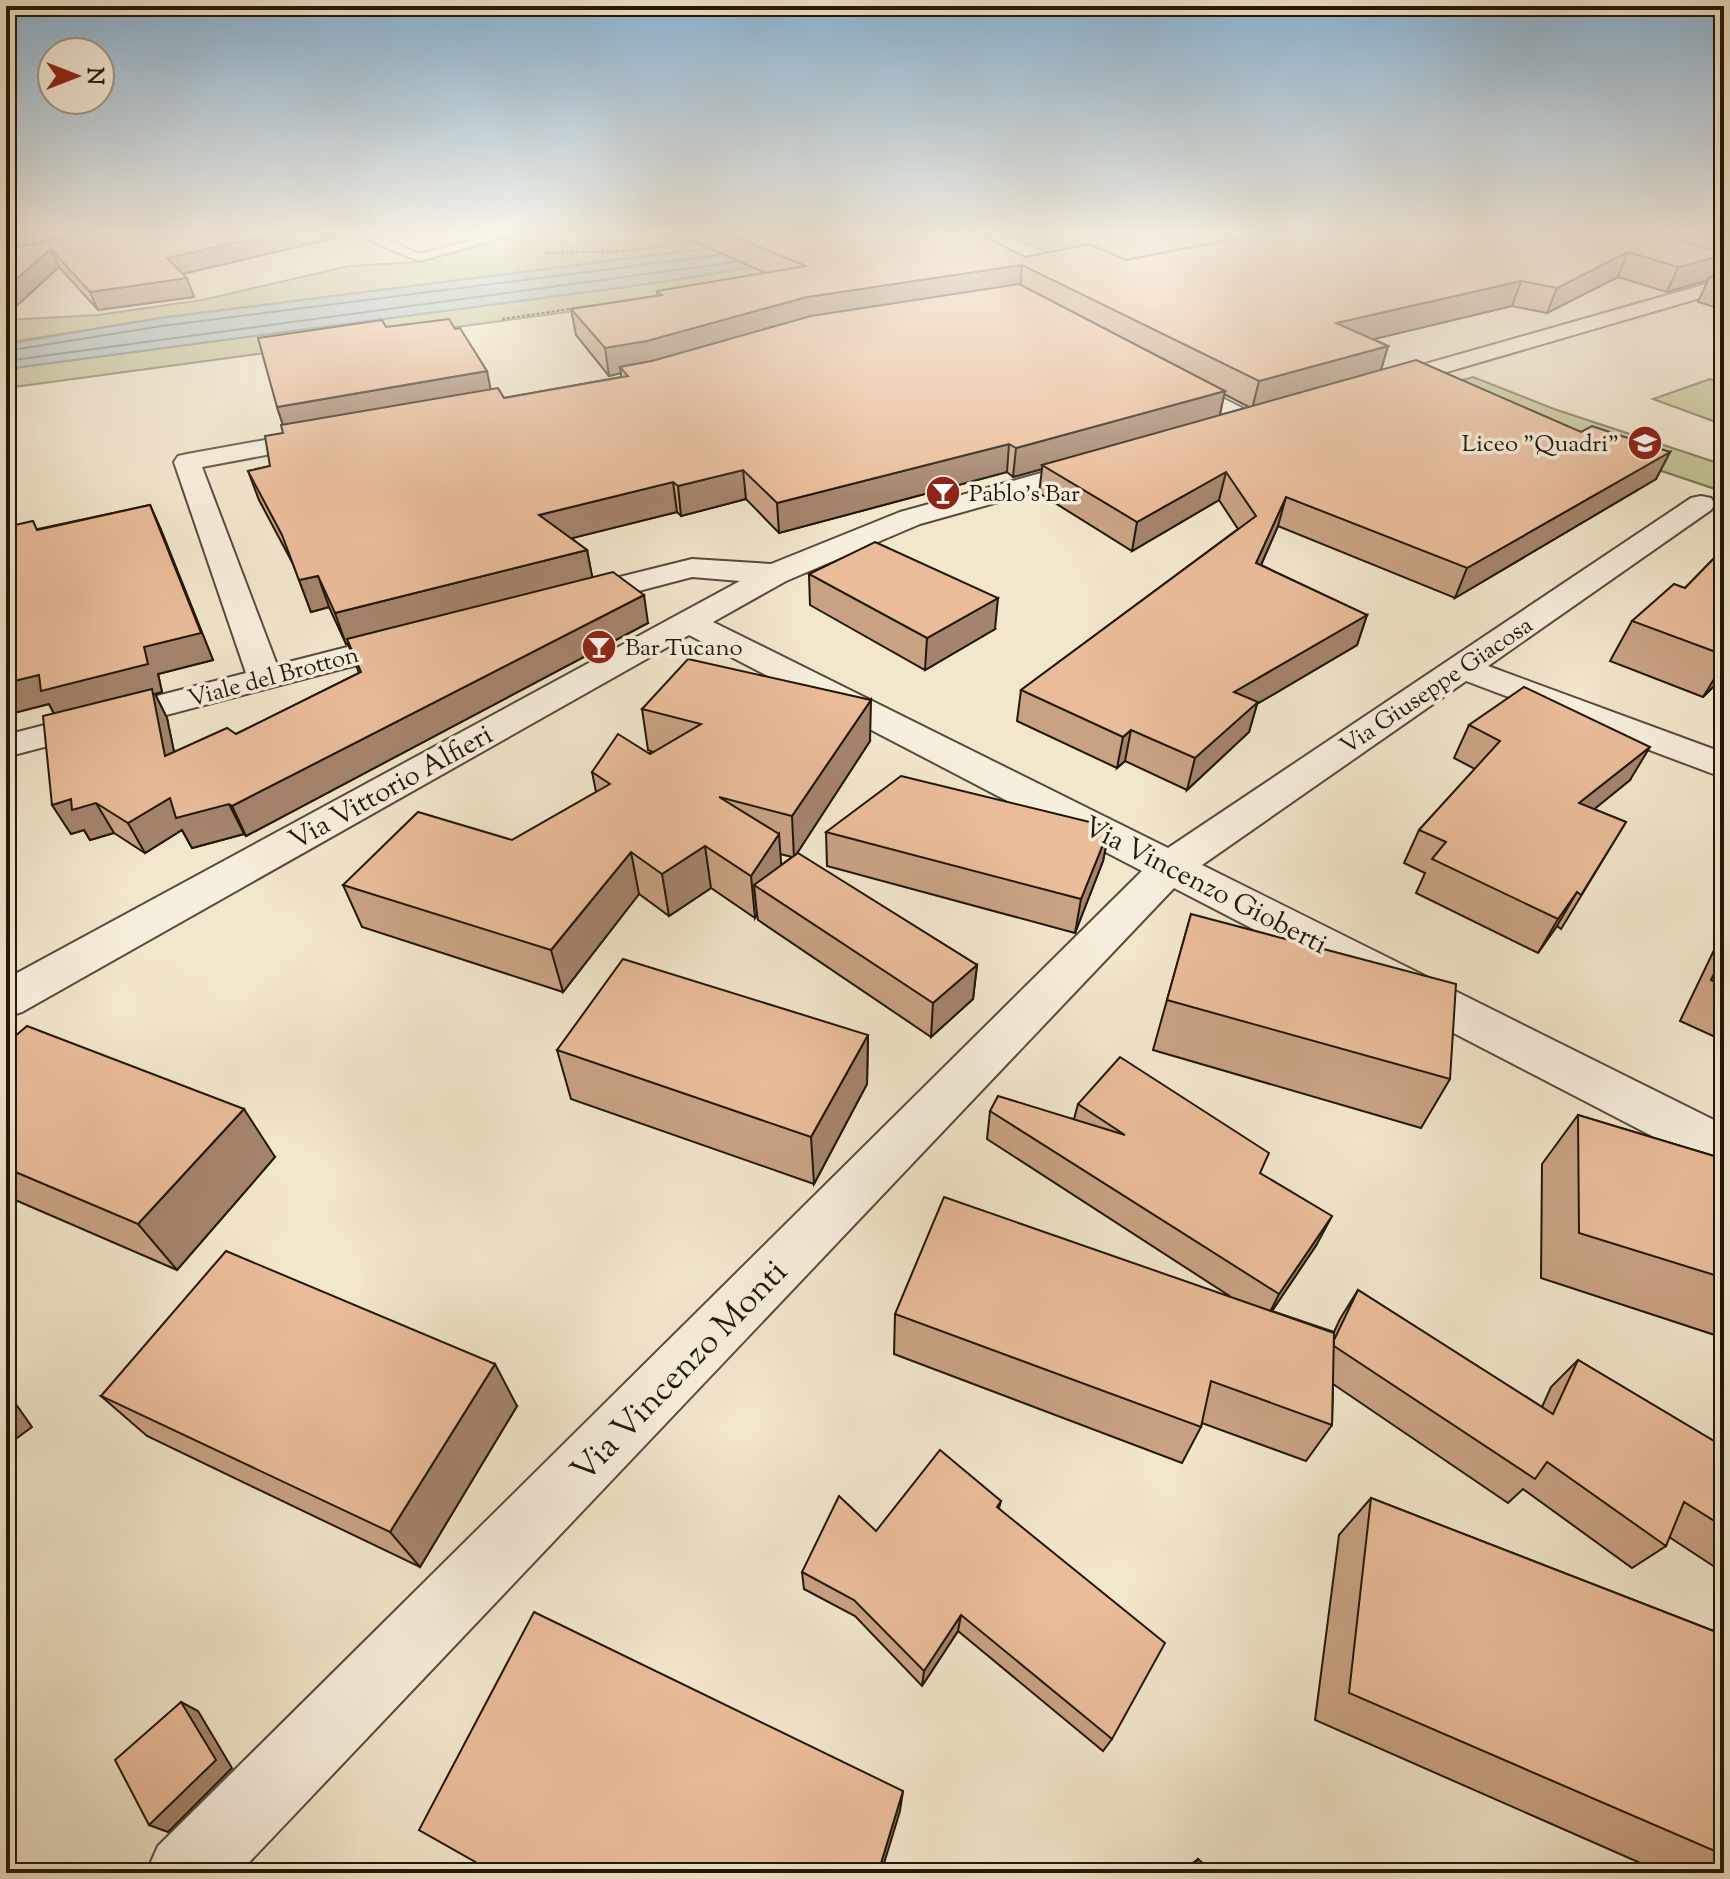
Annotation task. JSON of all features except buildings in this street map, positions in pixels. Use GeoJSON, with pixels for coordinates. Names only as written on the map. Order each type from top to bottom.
{"type":"FeatureCollection","features":[{"type":"Feature","properties":{"kind":"street"},"geometry":{"type":"LineString","coordinates":[[1356,391],[1576,321]]}},
{"type":"Feature","properties":{"kind":"street"},"geometry":{"type":"LineString","coordinates":[[1155,371],[1251,422]]}},
{"type":"Feature","properties":{"kind":"street"},"geometry":{"type":"LineString","coordinates":[[1222,430],[1281,413]]}},
{"type":"Feature","properties":{"kind":"street"},"geometry":{"type":"LineString","coordinates":[[265,678],[187,462],[343,434]]}},
{"type":"Feature","properties":{"kind":"street","name":"Via Vittorio Alfieri"},"geometry":{"type":"LineString","coordinates":[[6,1000],[775,574],[910,518],[1118,460]]}},
{"type":"Feature","properties":{"kind":"street","name":"Via Giuseppe Giacosa"},"geometry":{"type":"LineString","coordinates":[[1171,866],[1701,504]]}},
{"type":"Feature","properties":{"kind":"street"},"geometry":{"type":"LineString","coordinates":[[540,607],[692,568],[775,574]]}},
{"type":"Feature","properties":{"kind":"street","name":"Via Vincenzo Gioberti"},"geometry":{"type":"LineString","coordinates":[[687,621],[1724,1149]]}},
{"type":"Feature","properties":{"kind":"street","name":"Viale del Brotton"},"geometry":{"type":"LineString","coordinates":[[6,746],[433,635]]}},
{"type":"Feature","properties":{"kind":"street"},"geometry":{"type":"LineString","coordinates":[[1460,667],[1724,766]]}},
{"type":"Feature","properties":{"kind":"street","name":"Via Vincenzo Monti"},"geometry":{"type":"LineString","coordinates":[[185,1873],[1171,866]]}},
{"type":"Feature","properties":{"kind":"green space"},"geometry":{"type":"Polygon","coordinates":[[[6,321],[144,321],[6,343],[6,321]]]}},
{"type":"Feature","properties":{"kind":"green space"},"geometry":{"type":"Polygon","coordinates":[[[370,321],[503,321],[6,388],[6,369],[370,321]]]}},
{"type":"Feature","properties":{"kind":"green space"},"geometry":{"type":"Polygon","coordinates":[[[1473,377],[1554,409],[1724,465],[1724,492],[1424,391],[1473,377]]]}},
{"type":"Feature","properties":{"kind":"green space"},"geometry":{"type":"Polygon","coordinates":[[[1710,379],[1724,384],[1724,425],[1653,399],[1710,379]]]}},
{"type":"Feature","properties":{"kind":"water"},"geometry":{"type":"Polygon","coordinates":[[[145,321],[370,321],[6,369],[6,344],[145,321]]]}},
{"type":"Feature","properties":{"kind":"place","name":"Liceo \"Quadri\""},"geometry":{"type":"Point","coordinates":[1645,443]}},
{"type":"Feature","properties":{"kind":"place","name":"Pablo's Bar"},"geometry":{"type":"Point","coordinates":[943,493]}},
{"type":"Feature","properties":{"kind":"place","name":"Bar Tucano"},"geometry":{"type":"Point","coordinates":[599,647]}}]}
